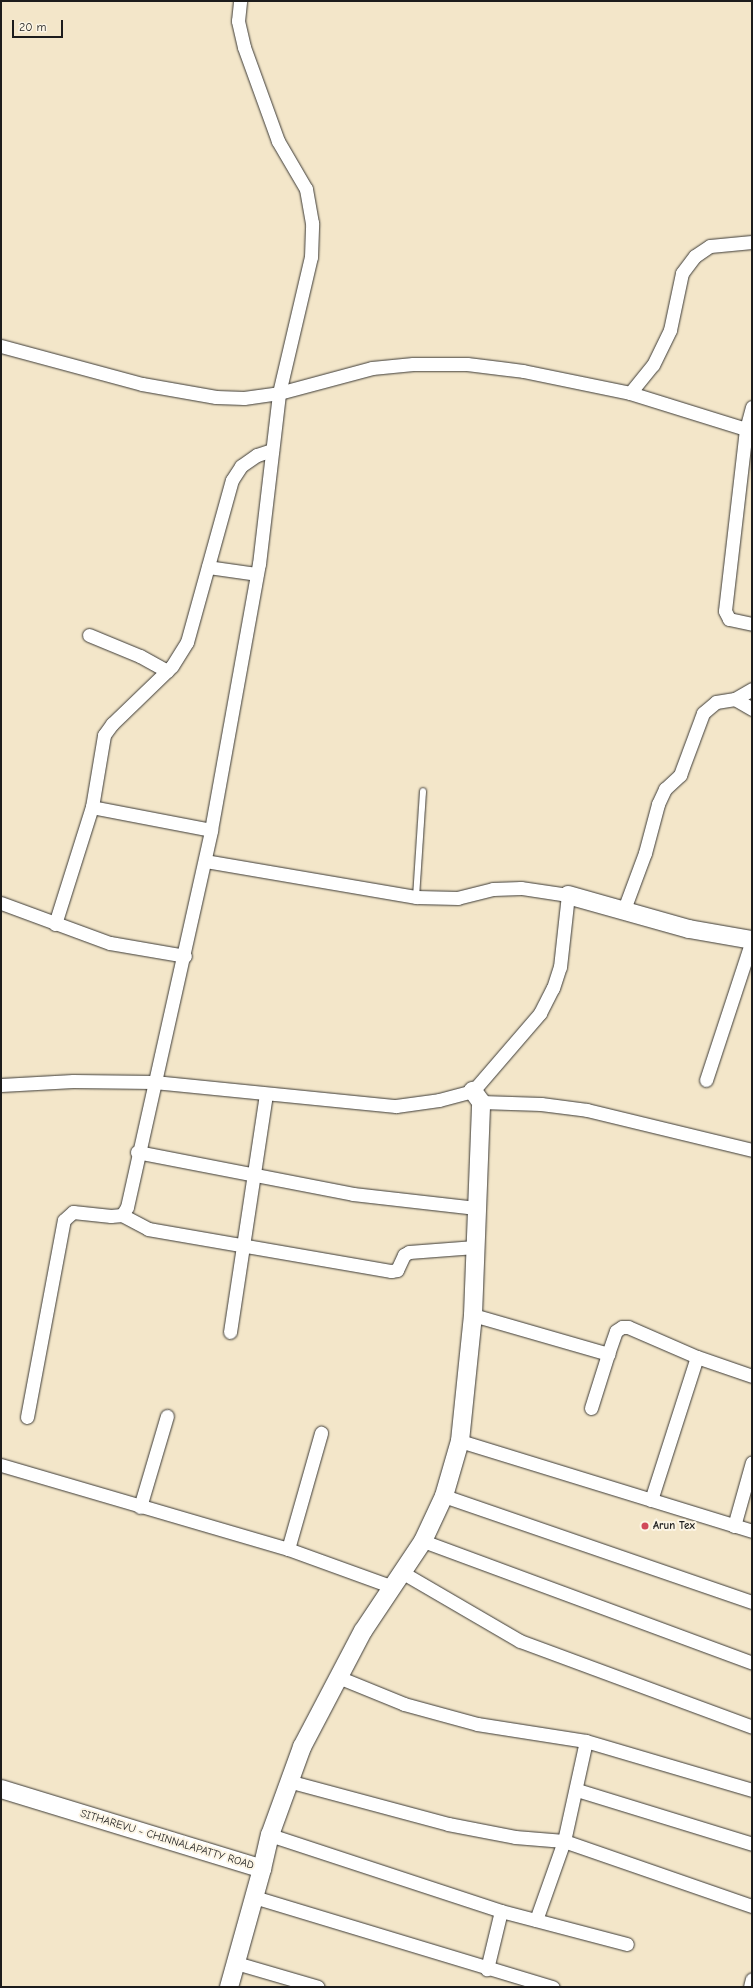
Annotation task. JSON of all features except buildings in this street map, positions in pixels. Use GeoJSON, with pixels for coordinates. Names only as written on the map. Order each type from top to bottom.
{"type":"FeatureCollection","features":[{"type":"Feature","properties":{"kind":"street"},"geometry":{"type":"LineString","coordinates":[[122,1215],[127,1207],[137,1152],[185,956],[205,861],[257,574],[279,393],[311,257],[312,223],[306,189],[278,141],[244,47],[238,21],[240,1]]}},
{"type":"Feature","properties":{"kind":"street"},"geometry":{"type":"LineString","coordinates":[[630,393],[653,365],[670,330],[682,273],[695,256],[710,246],[752,242]]}},
{"type":"Feature","properties":{"kind":"street"},"geometry":{"type":"LineString","coordinates":[[1,346],[142,384],[216,397],[244,398],[279,393],[372,368],[413,364],[467,364],[523,371],[630,393],[749,430]]}},
{"type":"Feature","properties":{"kind":"street"},"geometry":{"type":"LineString","coordinates":[[752,406],[725,611],[729,619],[752,624]]}},
{"type":"Feature","properties":{"kind":"street"},"geometry":{"type":"LineString","coordinates":[[55,924],[92,807],[104,735],[112,724],[167,670],[187,642],[232,480],[241,466],[257,455],[272,450]]}},
{"type":"Feature","properties":{"kind":"street"},"geometry":{"type":"LineString","coordinates":[[208,567],[257,574]]}},
{"type":"Feature","properties":{"kind":"street"},"geometry":{"type":"LineString","coordinates":[[89,635],[140,656],[167,670]]}},
{"type":"Feature","properties":{"kind":"street"},"geometry":{"type":"LineString","coordinates":[[623,912],[645,853],[658,804],[665,790],[680,776],[703,713],[716,702],[735,699],[752,689]]}},
{"type":"Feature","properties":{"kind":"street"},"geometry":{"type":"LineString","coordinates":[[735,699],[752,709]]}},
{"type":"Feature","properties":{"kind":"street"},"geometry":{"type":"LineString","coordinates":[[92,807],[211,830]]}},
{"type":"Feature","properties":{"kind":"street"},"geometry":{"type":"LineString","coordinates":[[205,861],[416,897],[458,898],[493,889],[522,888],[568,895],[623,912],[689,929],[752,940],[706,1080]]}},
{"type":"Feature","properties":{"kind":"street"},"geometry":{"type":"LineString","coordinates":[[262,1869],[270,1835],[288,1781],[302,1747],[363,1630],[423,1541],[444,1496],[460,1441],[473,1315],[477,1097],[540,1013],[554,988],[560,967],[568,895]]}},
{"type":"Feature","properties":{"kind":"street"},"geometry":{"type":"LineString","coordinates":[[1,903],[110,943],[185,956]]}},
{"type":"Feature","properties":{"kind":"street"},"geometry":{"type":"LineString","coordinates":[[1,1085],[73,1081],[154,1082],[266,1095],[396,1106],[439,1100],[477,1097],[586,1110],[752,1150]]}},
{"type":"Feature","properties":{"kind":"street"},"geometry":{"type":"LineString","coordinates":[[230,1332],[245,1246],[266,1095]]}},
{"type":"Feature","properties":{"kind":"street"},"geometry":{"type":"LineString","coordinates":[[137,1152],[353,1194],[476,1208]]}},
{"type":"Feature","properties":{"kind":"street"},"geometry":{"type":"LineString","coordinates":[[27,1417],[64,1220],[73,1212],[111,1216],[122,1215],[148,1229],[391,1271],[397,1270],[404,1255],[410,1252],[475,1247]]}},
{"type":"Feature","properties":{"kind":"street"},"geometry":{"type":"LineString","coordinates":[[473,1315],[608,1354]]}},
{"type":"Feature","properties":{"kind":"street"},"geometry":{"type":"LineString","coordinates":[[591,1408],[616,1331],[622,1327],[628,1327],[697,1358],[752,1376]]}},
{"type":"Feature","properties":{"kind":"street"},"geometry":{"type":"LineString","coordinates":[[651,1500],[697,1358]]}},
{"type":"Feature","properties":{"kind":"street"},"geometry":{"type":"LineString","coordinates":[[140,1506],[167,1416]]}},
{"type":"Feature","properties":{"kind":"street"},"geometry":{"type":"LineString","coordinates":[[288,1549],[321,1433]]}},
{"type":"Feature","properties":{"kind":"street"},"geometry":{"type":"LineString","coordinates":[[460,1441],[752,1531]]}},
{"type":"Feature","properties":{"kind":"street"},"geometry":{"type":"LineString","coordinates":[[734,1526],[752,1462]]}},
{"type":"Feature","properties":{"kind":"street"},"geometry":{"type":"LineString","coordinates":[[1,1465],[398,1580],[520,1641],[752,1727]]}},
{"type":"Feature","properties":{"kind":"street"},"geometry":{"type":"LineString","coordinates":[[444,1496],[752,1602]]}},
{"type":"Feature","properties":{"kind":"street"},"geometry":{"type":"LineString","coordinates":[[423,1541],[752,1663]]}},
{"type":"Feature","properties":{"kind":"street"},"geometry":{"type":"LineString","coordinates":[[338,1677],[404,1704],[477,1724],[586,1741],[752,1790]]}},
{"type":"Feature","properties":{"kind":"street"},"geometry":{"type":"LineString","coordinates":[[536,1920],[564,1841],[577,1790],[586,1741]]}},
{"type":"Feature","properties":{"kind":"street"},"geometry":{"type":"LineString","coordinates":[[288,1781],[448,1824],[515,1837],[564,1841],[752,1906]]}},
{"type":"Feature","properties":{"kind":"street","name":"SITHAREVU - CHINNALAPATTY ROAD"},"geometry":{"type":"LineString","coordinates":[[1,1789],[262,1869],[229,1987]]}},
{"type":"Feature","properties":{"kind":"street"},"geometry":{"type":"LineString","coordinates":[[577,1790],[752,1844]]}},
{"type":"Feature","properties":{"kind":"street"},"geometry":{"type":"LineString","coordinates":[[270,1835],[502,1911],[627,1944]]}},
{"type":"Feature","properties":{"kind":"street"},"geometry":{"type":"LineString","coordinates":[[254,1897],[487,1969],[553,1987]]}},
{"type":"Feature","properties":{"kind":"street"},"geometry":{"type":"LineString","coordinates":[[487,1969],[502,1911]]}},
{"type":"Feature","properties":{"kind":"street"},"geometry":{"type":"LineString","coordinates":[[236,1962],[318,1987]]}},
{"type":"Feature","properties":{"kind":"street"},"geometry":{"type":"LineString","coordinates":[[750,1987],[752,1979]]}},
{"type":"Feature","properties":{"kind":"lane"},"geometry":{"type":"LineString","coordinates":[[416,897],[423,791]]}},
{"type":"Feature","properties":{"kind":"place","name":"Arun Tex"},"geometry":{"type":"Point","coordinates":[645,1526]}}]}
